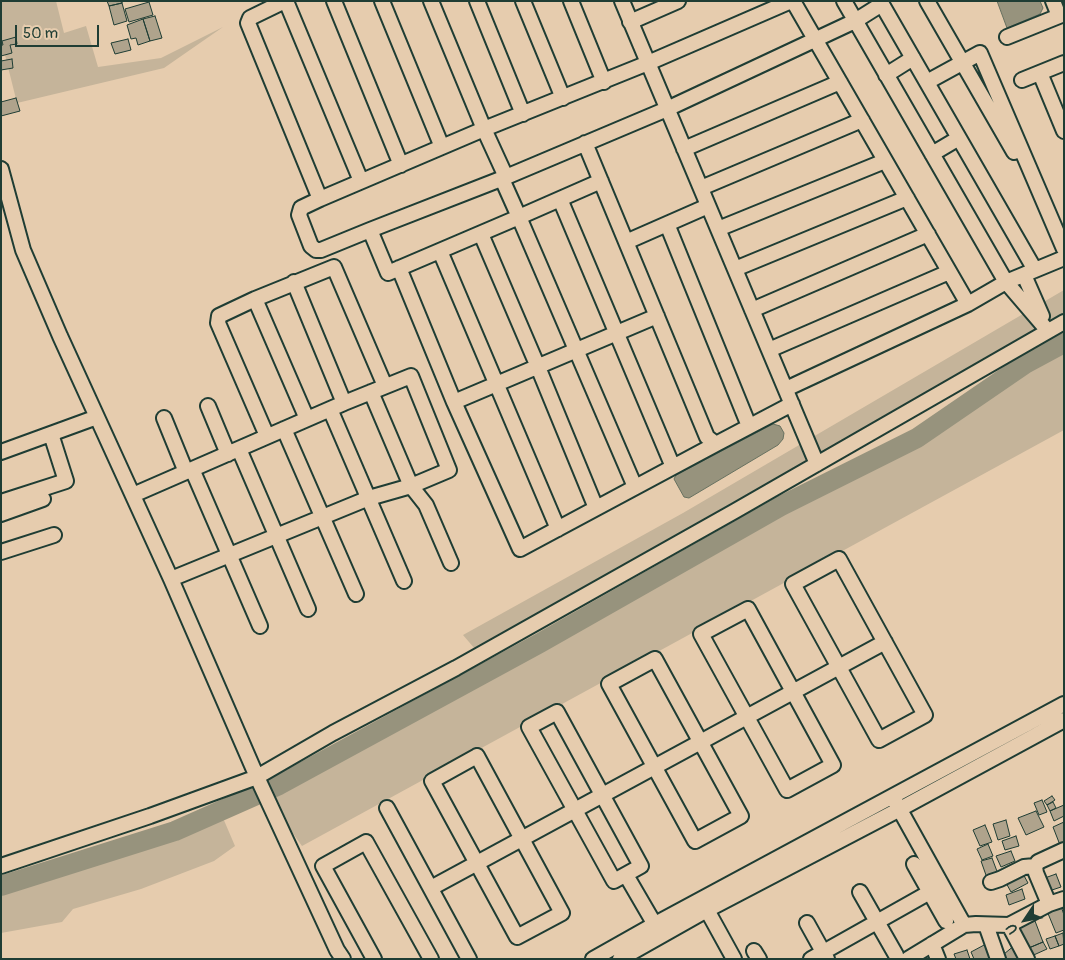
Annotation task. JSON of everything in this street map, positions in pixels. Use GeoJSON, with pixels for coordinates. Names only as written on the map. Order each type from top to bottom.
{"type":"FeatureCollection","features":[{"type":"Feature","properties":{"kind":"street"},"geometry":{"type":"LineString","coordinates":[[320,199],[248,23],[250,18],[286,1],[362,181]]}},
{"type":"Feature","properties":{"kind":"street"},"geometry":{"type":"LineString","coordinates":[[334,1],[401,165]]}},
{"type":"Feature","properties":{"kind":"street"},"geometry":{"type":"LineString","coordinates":[[382,1],[442,147]]}},
{"type":"Feature","properties":{"kind":"street"},"geometry":{"type":"LineString","coordinates":[[431,1],[519,217],[635,487]]}},
{"type":"Feature","properties":{"kind":"street"},"geometry":{"type":"LineString","coordinates":[[477,1],[522,114]]}},
{"type":"Feature","properties":{"kind":"street"},"geometry":{"type":"LineString","coordinates":[[524,1],[563,98]]}},
{"type":"Feature","properties":{"kind":"street"},"geometry":{"type":"LineString","coordinates":[[571,1],[604,82]]}},
{"type":"Feature","properties":{"kind":"street"},"geometry":{"type":"LineString","coordinates":[[622,1],[817,464]]}},
{"type":"Feature","properties":{"kind":"street"},"geometry":{"type":"LineString","coordinates":[[630,22],[678,1]]}},
{"type":"Feature","properties":{"kind":"street"},"geometry":{"type":"LineString","coordinates":[[968,304],[816,40],[792,1],[648,64],[484,129],[320,199],[301,208],[299,215],[311,246],[316,250],[321,250],[504,178],[667,109],[816,40],[855,21],[881,3],[959,138],[1029,272],[1048,331]]}},
{"type":"Feature","properties":{"kind":"street"},"geometry":{"type":"LineString","coordinates":[[844,1],[1006,282],[1048,331]]}},
{"type":"Feature","properties":{"kind":"street"},"geometry":{"type":"LineString","coordinates":[[927,1],[1045,205]]}},
{"type":"Feature","properties":{"kind":"street"},"geometry":{"type":"LineString","coordinates":[[1007,37],[1061,15],[1053,1]]}},
{"type":"Feature","properties":{"kind":"street"},"geometry":{"type":"LineString","coordinates":[[927,82],[980,53],[1064,249]]}},
{"type":"Feature","properties":{"kind":"street"},"geometry":{"type":"LineString","coordinates":[[886,75],[913,58]]}},
{"type":"Feature","properties":{"kind":"street"},"geometry":{"type":"LineString","coordinates":[[1022,80],[1064,62]]}},
{"type":"Feature","properties":{"kind":"street"},"geometry":{"type":"LineString","coordinates":[[1040,73],[1064,131]]}},
{"type":"Feature","properties":{"kind":"street"},"geometry":{"type":"LineString","coordinates":[[684,149],[840,82]]}},
{"type":"Feature","properties":{"kind":"street"},"geometry":{"type":"LineString","coordinates":[[700,188],[862,120]]}},
{"type":"Feature","properties":{"kind":"street"},"geometry":{"type":"LineString","coordinates":[[932,154],[959,138]]}},
{"type":"Feature","properties":{"kind":"street"},"geometry":{"type":"LineString","coordinates":[[585,143],[707,437],[716,444]]}},
{"type":"Feature","properties":{"kind":"street"},"geometry":{"type":"LineString","coordinates":[[718,229],[885,161]]}},
{"type":"Feature","properties":{"kind":"street"},"geometry":{"type":"LineString","coordinates":[[1,169],[23,250],[60,336],[171,579],[268,804],[340,954]]}},
{"type":"Feature","properties":{"kind":"street"},"geometry":{"type":"LineString","coordinates":[[370,230],[388,273],[601,181]]}},
{"type":"Feature","properties":{"kind":"street"},"geometry":{"type":"LineString","coordinates":[[735,269],[907,198]]}},
{"type":"Feature","properties":{"kind":"street"},"geometry":{"type":"LineString","coordinates":[[560,199],[673,467]]}},
{"type":"Feature","properties":{"kind":"street"},"geometry":{"type":"LineString","coordinates":[[626,242],[708,206]]}},
{"type":"Feature","properties":{"kind":"street"},"geometry":{"type":"LineString","coordinates":[[667,224],[749,426]]}},
{"type":"Feature","properties":{"kind":"street"},"geometry":{"type":"LineString","coordinates":[[481,234],[596,508]]}},
{"type":"Feature","properties":{"kind":"street"},"geometry":{"type":"LineString","coordinates":[[752,310],[928,234]]}},
{"type":"Feature","properties":{"kind":"street"},"geometry":{"type":"LineString","coordinates":[[440,251],[558,529]]}},
{"type":"Feature","properties":{"kind":"street"},"geometry":{"type":"LineString","coordinates":[[786,389],[968,304],[1006,282],[1064,258]]}},
{"type":"Feature","properties":{"kind":"street"},"geometry":{"type":"LineString","coordinates":[[267,436],[218,323],[220,316],[294,282],[334,267],[385,386]]}},
{"type":"Feature","properties":{"kind":"street"},"geometry":{"type":"LineString","coordinates":[[399,268],[454,402],[520,549],[792,404]]}},
{"type":"Feature","properties":{"kind":"street"},"geometry":{"type":"LineString","coordinates":[[769,350],[949,272]]}},
{"type":"Feature","properties":{"kind":"street"},"geometry":{"type":"LineString","coordinates":[[294,282],[344,402]]}},
{"type":"Feature","properties":{"kind":"street"},"geometry":{"type":"LineString","coordinates":[[255,299],[307,419]]}},
{"type":"Feature","properties":{"kind":"street"},"geometry":{"type":"LineString","coordinates":[[454,402],[657,316]]}},
{"type":"Feature","properties":{"kind":"street"},"geometry":{"type":"LineString","coordinates":[[1,866],[258,780],[333,733],[491,648],[1064,322]]}},
{"type":"Feature","properties":{"kind":"street"},"geometry":{"type":"LineString","coordinates":[[133,495],[344,402],[411,376],[449,470],[411,486],[369,498],[171,579]]}},
{"type":"Feature","properties":{"kind":"street"},"geometry":{"type":"LineString","coordinates":[[371,392],[411,486],[426,505],[451,563]]}},
{"type":"Feature","properties":{"kind":"street"},"geometry":{"type":"LineString","coordinates":[[208,406],[276,536],[308,609]]}},
{"type":"Feature","properties":{"kind":"street"},"geometry":{"type":"LineString","coordinates":[[330,409],[404,581]]}},
{"type":"Feature","properties":{"kind":"street"},"geometry":{"type":"LineString","coordinates":[[1,452],[97,417]]}},
{"type":"Feature","properties":{"kind":"street"},"geometry":{"type":"LineString","coordinates":[[164,418],[230,555],[260,626]]}},
{"type":"Feature","properties":{"kind":"street"},"geometry":{"type":"LineString","coordinates":[[284,429],[356,594]]}},
{"type":"Feature","properties":{"kind":"street"},"geometry":{"type":"LineString","coordinates":[[1,502],[66,481],[51,434]]}},
{"type":"Feature","properties":{"kind":"street"},"geometry":{"type":"LineString","coordinates":[[1,514],[43,499]]}},
{"type":"Feature","properties":{"kind":"street"},"geometry":{"type":"LineString","coordinates":[[1,552],[54,535]]}},
{"type":"Feature","properties":{"kind":"street"},"geometry":{"type":"LineString","coordinates":[[839,559],[885,642],[925,715],[879,740],[794,584],[839,559]]}},
{"type":"Feature","properties":{"kind":"street"},"geometry":{"type":"LineString","coordinates":[[748,609],[793,692],[833,765],[787,790],[702,634],[748,609]]}},
{"type":"Feature","properties":{"kind":"street"},"geometry":{"type":"LineString","coordinates":[[431,888],[885,642]]}},
{"type":"Feature","properties":{"kind":"street"},"geometry":{"type":"LineString","coordinates":[[655,659],[700,742],[741,816],[695,841],[610,684],[655,659]]}},
{"type":"Feature","properties":{"kind":"street"},"geometry":{"type":"LineString","coordinates":[[620,959],[658,929],[707,910],[896,803],[1064,704]]}},
{"type":"Feature","properties":{"kind":"street"},"geometry":{"type":"LineString","coordinates":[[557,712],[641,866],[614,881],[575,810],[530,727],[557,712]]}},
{"type":"Feature","properties":{"kind":"street"},"geometry":{"type":"LineString","coordinates":[[593,959],[658,929],[896,803],[1064,720]]}},
{"type":"Feature","properties":{"kind":"street"},"geometry":{"type":"LineString","coordinates":[[477,756],[522,839],[562,913],[517,937],[432,781],[477,756]]}},
{"type":"Feature","properties":{"kind":"street"},"geometry":{"type":"LineString","coordinates":[[896,803],[964,925]]}},
{"type":"Feature","properties":{"kind":"street"},"geometry":{"type":"LineString","coordinates":[[387,808],[469,959]]}},
{"type":"Feature","properties":{"kind":"street"},"geometry":{"type":"LineString","coordinates":[[374,959],[323,866],[366,842],[432,959]]}},
{"type":"Feature","properties":{"kind":"street"},"geometry":{"type":"LineString","coordinates":[[991,882],[1024,867],[1035,866],[1038,862],[1064,850]]}},
{"type":"Feature","properties":{"kind":"street"},"geometry":{"type":"LineString","coordinates":[[914,864],[946,921]]}},
{"type":"Feature","properties":{"kind":"street"},"geometry":{"type":"LineString","coordinates":[[1035,866],[1036,873],[1050,904]]}},
{"type":"Feature","properties":{"kind":"street"},"geometry":{"type":"LineString","coordinates":[[626,875],[658,929]]}},
{"type":"Feature","properties":{"kind":"street"},"geometry":{"type":"LineString","coordinates":[[860,892],[877,922],[902,957],[932,944],[964,925],[1010,925],[1050,904],[1064,899]]}},
{"type":"Feature","properties":{"kind":"street"},"geometry":{"type":"LineString","coordinates":[[807,923],[821,956],[930,892]]}},
{"type":"Feature","properties":{"kind":"street"},"geometry":{"type":"LineString","coordinates":[[707,910],[734,959]]}},
{"type":"Feature","properties":{"kind":"street"},"geometry":{"type":"LineString","coordinates":[[986,925],[998,959]]}},
{"type":"Feature","properties":{"kind":"street"},"geometry":{"type":"LineString","coordinates":[[1010,925],[1027,959]]}},
{"type":"Feature","properties":{"kind":"street"},"geometry":{"type":"LineString","coordinates":[[932,944],[938,959]]}},
{"type":"Feature","properties":{"kind":"shaded area"},"geometry":{"type":"Polygon","coordinates":[[[1,1],[56,1],[64,33],[86,26],[98,67],[161,58],[223,27],[164,68],[17,103],[1,39],[1,1]]]}},
{"type":"Feature","properties":{"kind":"shaded area"},"geometry":{"type":"Polygon","coordinates":[[[997,1],[1040,1],[1043,8],[1040,14],[1007,28],[997,1]]]}},
{"type":"Feature","properties":{"kind":"shaded area"},"geometry":{"type":"Polygon","coordinates":[[[1064,290],[1064,323],[481,656],[463,635],[683,513],[1064,290]]]}},
{"type":"Feature","properties":{"kind":"shaded area"},"geometry":{"type":"Polygon","coordinates":[[[1064,343],[1064,430],[302,846],[263,792],[495,667],[781,506],[920,436],[1025,364],[1064,343]]]}},
{"type":"Feature","properties":{"kind":"shaded area"},"geometry":{"type":"Polygon","coordinates":[[[773,424],[780,426],[784,433],[783,439],[778,445],[689,498],[684,497],[674,479],[676,475],[773,424]]]}},
{"type":"Feature","properties":{"kind":"shaded area"},"geometry":{"type":"Polygon","coordinates":[[[220,811],[235,846],[214,861],[141,889],[73,909],[62,922],[1,933],[1,886],[175,831],[220,811]]]}},
{"type":"Feature","properties":{"kind":"building"},"geometry":{"type":"Polygon","coordinates":[[[107,1],[122,1],[122,3],[109,6],[107,1]]]}},
{"type":"Feature","properties":{"kind":"building"},"geometry":{"type":"Polygon","coordinates":[[[149,2],[153,15],[129,22],[125,9],[149,2]]]}},
{"type":"Feature","properties":{"kind":"building"},"geometry":{"type":"Polygon","coordinates":[[[122,3],[127,21],[114,25],[109,6],[122,3]]]}},
{"type":"Feature","properties":{"kind":"building"},"geometry":{"type":"Polygon","coordinates":[[[155,16],[162,38],[150,41],[143,19],[155,16]]]}},
{"type":"Feature","properties":{"kind":"building"},"geometry":{"type":"Polygon","coordinates":[[[143,19],[150,41],[138,45],[136,38],[131,39],[127,25],[143,19]]]}},
{"type":"Feature","properties":{"kind":"building"},"geometry":{"type":"Polygon","coordinates":[[[16,37],[17,44],[10,45],[12,53],[1,56],[2,41],[16,37]]]}},
{"type":"Feature","properties":{"kind":"building"},"geometry":{"type":"Polygon","coordinates":[[[128,39],[131,50],[115,54],[111,43],[128,39]]]}},
{"type":"Feature","properties":{"kind":"building"},"geometry":{"type":"Polygon","coordinates":[[[12,59],[13,68],[1,70],[1,61],[12,59]]]}},
{"type":"Feature","properties":{"kind":"building"},"geometry":{"type":"Polygon","coordinates":[[[16,98],[20,111],[1,116],[1,102],[16,98]]]}},
{"type":"Feature","properties":{"kind":"building"},"geometry":{"type":"Polygon","coordinates":[[[1052,796],[1055,800],[1047,805],[1044,801],[1052,796]]]}},
{"type":"Feature","properties":{"kind":"building"},"geometry":{"type":"Polygon","coordinates":[[[1042,800],[1047,812],[1039,815],[1034,803],[1042,800]]]}},
{"type":"Feature","properties":{"kind":"building"},"geometry":{"type":"Polygon","coordinates":[[[1053,802],[1056,808],[1050,811],[1047,805],[1053,802]]]}},
{"type":"Feature","properties":{"kind":"building"},"geometry":{"type":"Polygon","coordinates":[[[1064,805],[1064,816],[1054,821],[1050,811],[1064,805]]]}},
{"type":"Feature","properties":{"kind":"building"},"geometry":{"type":"Polygon","coordinates":[[[1036,811],[1044,827],[1026,835],[1018,818],[1036,811]]]}},
{"type":"Feature","properties":{"kind":"building"},"geometry":{"type":"Polygon","coordinates":[[[1006,820],[1010,836],[998,840],[993,824],[1006,820]]]}},
{"type":"Feature","properties":{"kind":"building"},"geometry":{"type":"Polygon","coordinates":[[[1064,822],[1064,844],[1060,845],[1053,827],[1064,822]]]}},
{"type":"Feature","properties":{"kind":"building"},"geometry":{"type":"Polygon","coordinates":[[[985,825],[992,842],[980,846],[973,830],[985,825]]]}},
{"type":"Feature","properties":{"kind":"building"},"geometry":{"type":"Polygon","coordinates":[[[1016,836],[1019,846],[1005,850],[1002,841],[1016,836]]]}},
{"type":"Feature","properties":{"kind":"building"},"geometry":{"type":"Polygon","coordinates":[[[988,844],[993,856],[982,860],[977,849],[988,844]]]}},
{"type":"Feature","properties":{"kind":"building"},"geometry":{"type":"Polygon","coordinates":[[[1011,851],[1015,861],[1001,867],[996,856],[1011,851]]]}},
{"type":"Feature","properties":{"kind":"building"},"geometry":{"type":"Polygon","coordinates":[[[992,858],[998,874],[987,878],[981,861],[992,858]]]}},
{"type":"Feature","properties":{"kind":"building"},"geometry":{"type":"Polygon","coordinates":[[[1022,872],[1028,883],[1011,892],[1005,881],[1022,872]]]}},
{"type":"Feature","properties":{"kind":"building"},"geometry":{"type":"Polygon","coordinates":[[[1056,874],[1061,887],[1046,892],[1042,879],[1056,874]]]}},
{"type":"Feature","properties":{"kind":"building"},"geometry":{"type":"Polygon","coordinates":[[[1022,889],[1025,899],[1009,905],[1006,895],[1022,889]]]}},
{"type":"Feature","properties":{"kind":"building"},"geometry":{"type":"Polygon","coordinates":[[[1061,906],[1064,915],[1064,930],[1056,933],[1047,911],[1061,906]]]}},
{"type":"Feature","properties":{"kind":"building"},"geometry":{"type":"Polygon","coordinates":[[[1035,921],[1043,942],[1024,950],[1015,930],[1035,921]]]}},
{"type":"Feature","properties":{"kind":"building"},"geometry":{"type":"Polygon","coordinates":[[[1063,933],[1064,944],[1059,946],[1055,936],[1063,933]]]}},
{"type":"Feature","properties":{"kind":"building"},"geometry":{"type":"Polygon","coordinates":[[[1055,936],[1059,946],[1050,949],[1046,939],[1055,936]]]}},
{"type":"Feature","properties":{"kind":"building"},"geometry":{"type":"Polygon","coordinates":[[[1043,942],[1047,949],[1027,958],[1024,950],[1043,942]]]}},
{"type":"Feature","properties":{"kind":"building"},"geometry":{"type":"Polygon","coordinates":[[[986,944],[992,956],[987,959],[974,959],[971,952],[986,944]]]}},
{"type":"Feature","properties":{"kind":"building"},"geometry":{"type":"Polygon","coordinates":[[[1015,945],[1024,959],[1007,959],[1004,954],[1015,945]]]}},
{"type":"Feature","properties":{"kind":"building"},"geometry":{"type":"Polygon","coordinates":[[[967,950],[970,959],[956,959],[954,954],[967,950]]]}},
{"type":"Feature","properties":{"kind":"waterway"},"geometry":{"type":"LineString","coordinates":[[1,886],[175,831],[279,785],[540,643],[781,506],[917,438],[1025,364],[1064,343]]}}]}
